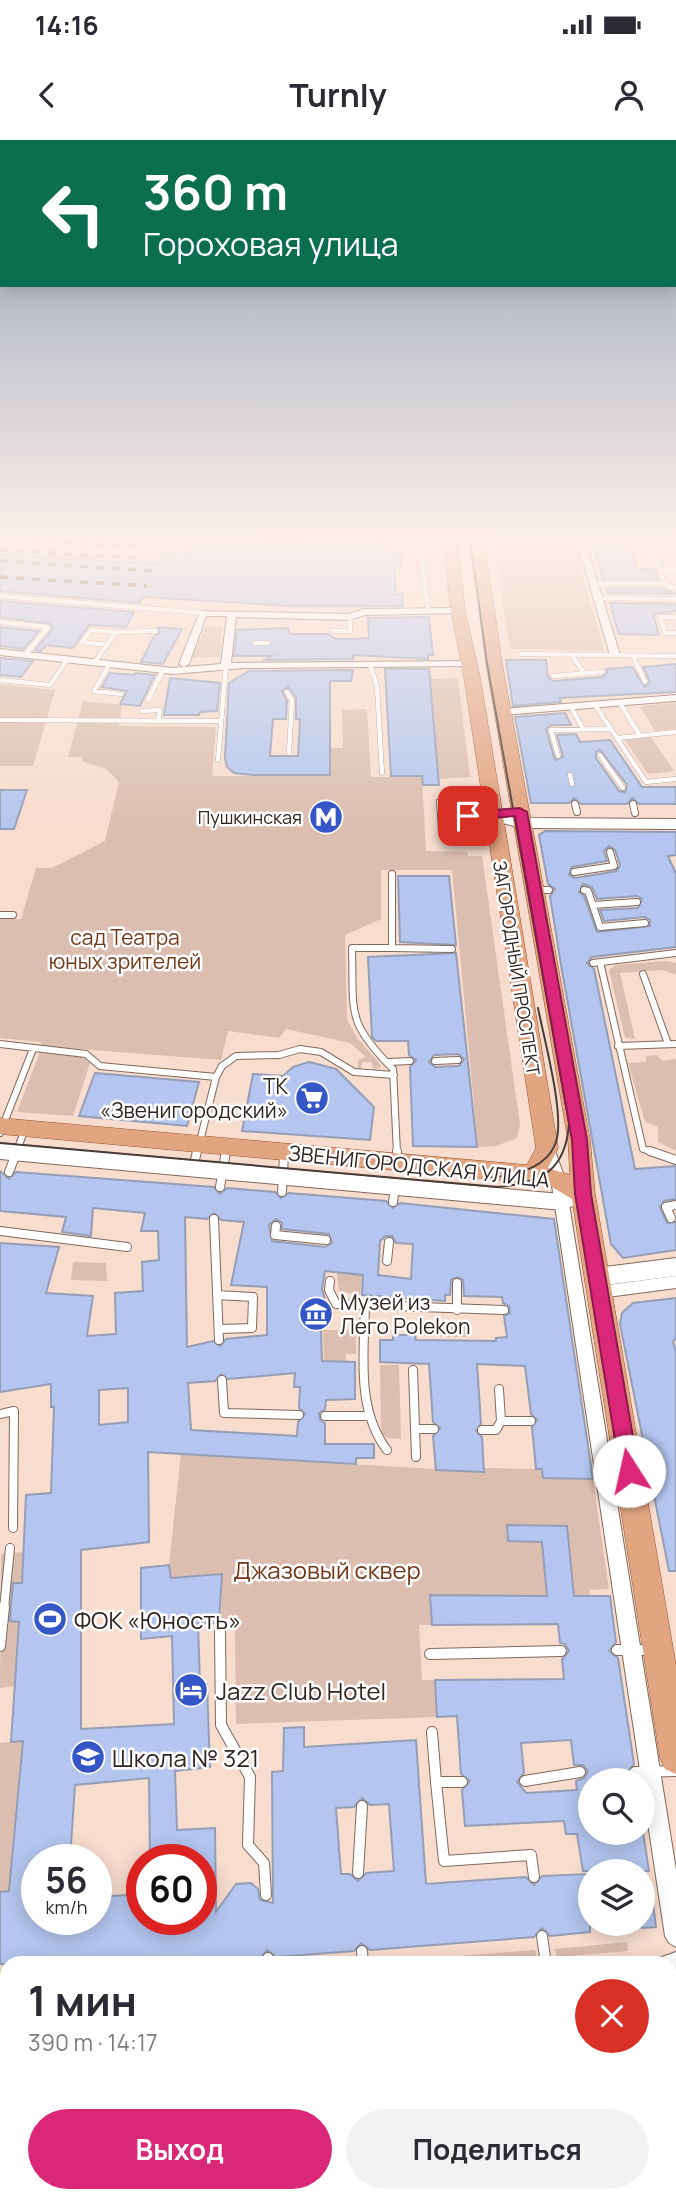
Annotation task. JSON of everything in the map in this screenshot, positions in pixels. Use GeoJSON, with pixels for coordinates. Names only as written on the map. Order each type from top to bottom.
{"type":"FeatureCollection","features":[{"type":"Feature","properties":{"kind":"main road","name":"ЗАГОРОДНЫЙ ПРОСПЕКТ"},"geometry":{"type":"LineString","coordinates":[[469,634],[483,663],[491,713],[493,816],[547,1148]]}},
{"type":"Feature","properties":{"kind":"main road","name":"ЗАГОРОДНЫЙ ПРОСПЕКТ"},"geometry":{"type":"LineString","coordinates":[[482,634],[491,713],[542,890],[579,1140],[572,1198],[587,1294],[619,1385],[601,1421],[667,1663],[676,1758]]}},
{"type":"Feature","properties":{"kind":"main road","name":"ЗВЕНИГОРОДСКАЯ УЛИЦА"},"geometry":{"type":"LineString","coordinates":[[7,1128],[534,1174],[558,1179],[572,1198]]}},
{"type":"Feature","properties":{"kind":"main road"},"geometry":{"type":"LineString","coordinates":[[534,1174],[547,1148]]}},
{"type":"Feature","properties":{"kind":"street"},"geometry":{"type":"LineString","coordinates":[[185,666],[196,634]]}},
{"type":"Feature","properties":{"kind":"street"},"geometry":{"type":"LineString","coordinates":[[226,665],[232,634]]}},
{"type":"Feature","properties":{"kind":"street"},"geometry":{"type":"LineString","coordinates":[[609,634],[615,655]]}},
{"type":"Feature","properties":{"kind":"street"},"geometry":{"type":"LineString","coordinates":[[0,646],[67,660],[96,660],[109,665],[163,670],[185,666]]}},
{"type":"Feature","properties":{"kind":"street"},"geometry":{"type":"LineString","coordinates":[[0,652],[28,652],[185,666],[289,668],[483,663]]}},
{"type":"Feature","properties":{"kind":"street"},"geometry":{"type":"LineString","coordinates":[[491,713],[676,698]]}},
{"type":"Feature","properties":{"kind":"street"},"geometry":{"type":"LineString","coordinates":[[521,817],[576,808],[634,808],[674,823]]}},
{"type":"Feature","properties":{"kind":"street"},"geometry":{"type":"LineString","coordinates":[[468,816],[521,817],[603,827],[674,823]]}},
{"type":"Feature","properties":{"kind":"street","name":"ЗАГОРОДНЫЙ ПРОСПЕКТ"},"geometry":{"type":"LineString","coordinates":[[547,1148],[558,1179]]}},
{"type":"Feature","properties":{"kind":"street","name":"ЗВЕНИГОРОДСКАЯ УЛИЦА"},"geometry":{"type":"LineString","coordinates":[[8,1158],[193,1169],[222,1179],[394,1194],[572,1198]]}},
{"type":"Feature","properties":{"kind":"street"},"geometry":{"type":"LineString","coordinates":[[587,1294],[676,1267]]}},
{"type":"Feature","properties":{"kind":"street"},"geometry":{"type":"LineString","coordinates":[[587,1294],[676,1282]]}},
{"type":"Feature","properties":{"kind":"street","name":"ЗАГОРОДНЫЙ ПРОСПЕКТ"},"geometry":{"type":"LineString","coordinates":[[587,1294],[624,1650],[643,1768]]}},
{"type":"Feature","properties":{"kind":"street","name":"ЗАГОРОДНЫЙ ПРОСПЕКТ"},"geometry":{"type":"LineString","coordinates":[[655,1831],[676,1936]]}},
{"type":"Feature","properties":{"kind":"lane"},"geometry":{"type":"LineString","coordinates":[[28,652],[42,634]]}},
{"type":"Feature","properties":{"kind":"lane"},"geometry":{"type":"LineString","coordinates":[[88,634],[82,642],[107,645]]}},
{"type":"Feature","properties":{"kind":"lane"},"geometry":{"type":"LineString","coordinates":[[96,660],[114,634]]}},
{"type":"Feature","properties":{"kind":"lane"},"geometry":{"type":"LineString","coordinates":[[255,643],[268,643]]}},
{"type":"Feature","properties":{"kind":"lane"},"geometry":{"type":"LineString","coordinates":[[521,654],[615,655],[634,659],[676,656]]}},
{"type":"Feature","properties":{"kind":"lane"},"geometry":{"type":"LineString","coordinates":[[571,654],[583,673]]}},
{"type":"Feature","properties":{"kind":"lane"},"geometry":{"type":"LineString","coordinates":[[634,659],[636,669],[645,681]]}},
{"type":"Feature","properties":{"kind":"lane"},"geometry":{"type":"LineString","coordinates":[[0,680],[50,685],[67,660]]}},
{"type":"Feature","properties":{"kind":"lane"},"geometry":{"type":"LineString","coordinates":[[370,664],[372,678],[377,685],[382,773]]}},
{"type":"Feature","properties":{"kind":"lane"},"geometry":{"type":"LineString","coordinates":[[109,665],[94,691],[121,694]]}},
{"type":"Feature","properties":{"kind":"lane"},"geometry":{"type":"LineString","coordinates":[[218,760],[226,665]]}},
{"type":"Feature","properties":{"kind":"lane"},"geometry":{"type":"LineString","coordinates":[[148,700],[163,670]]}},
{"type":"Feature","properties":{"kind":"lane"},"geometry":{"type":"LineString","coordinates":[[554,676],[602,672]]}},
{"type":"Feature","properties":{"kind":"lane"},"geometry":{"type":"LineString","coordinates":[[287,692],[292,700],[289,753]]}},
{"type":"Feature","properties":{"kind":"lane"},"geometry":{"type":"LineString","coordinates":[[620,703],[640,736]]}},
{"type":"Feature","properties":{"kind":"lane"},"geometry":{"type":"LineString","coordinates":[[595,705],[646,782],[675,779]]}},
{"type":"Feature","properties":{"kind":"lane"},"geometry":{"type":"LineString","coordinates":[[571,707],[582,727]]}},
{"type":"Feature","properties":{"kind":"lane"},"geometry":{"type":"LineString","coordinates":[[142,711],[160,710],[158,721]]}},
{"type":"Feature","properties":{"kind":"lane"},"geometry":{"type":"LineString","coordinates":[[0,720],[221,721]]}},
{"type":"Feature","properties":{"kind":"lane"},"geometry":{"type":"LineString","coordinates":[[558,756],[551,730],[582,727],[592,731],[611,729]]}},
{"type":"Feature","properties":{"kind":"lane"},"geometry":{"type":"LineString","coordinates":[[617,738],[676,733]]}},
{"type":"Feature","properties":{"kind":"lane"},"geometry":{"type":"LineString","coordinates":[[600,755],[623,788]]}},
{"type":"Feature","properties":{"kind":"lane"},"geometry":{"type":"LineString","coordinates":[[570,775],[572,784]]}},
{"type":"Feature","properties":{"kind":"lane"},"geometry":{"type":"LineString","coordinates":[[574,872],[614,866],[610,852]]}},
{"type":"Feature","properties":{"kind":"lane"},"geometry":{"type":"LineString","coordinates":[[392,948],[393,874]]}},
{"type":"Feature","properties":{"kind":"lane"},"geometry":{"type":"LineString","coordinates":[[584,890],[588,891],[600,927],[645,923]]}},
{"type":"Feature","properties":{"kind":"lane"},"geometry":{"type":"LineString","coordinates":[[593,905],[637,902]]}},
{"type":"Feature","properties":{"kind":"lane"},"geometry":{"type":"LineString","coordinates":[[0,915],[13,915]]}},
{"type":"Feature","properties":{"kind":"lane"},"geometry":{"type":"LineString","coordinates":[[397,1162],[394,1075],[389,1062],[366,1042],[354,1019],[352,948],[452,949]]}},
{"type":"Feature","properties":{"kind":"lane"},"geometry":{"type":"LineString","coordinates":[[676,953],[597,963],[643,1149],[676,1160]]}},
{"type":"Feature","properties":{"kind":"lane"},"geometry":{"type":"LineString","coordinates":[[618,1046],[672,1044],[643,974]]}},
{"type":"Feature","properties":{"kind":"lane"},"geometry":{"type":"LineString","coordinates":[[0,1044],[86,1054],[100,1066],[216,1077]]}},
{"type":"Feature","properties":{"kind":"lane"},"geometry":{"type":"LineString","coordinates":[[8,1158],[7,1128],[33,1049]]}},
{"type":"Feature","properties":{"kind":"lane"},"geometry":{"type":"LineString","coordinates":[[193,1169],[216,1077],[222,1066],[236,1056],[267,1056],[300,1049],[321,1052],[354,1072],[394,1075]]}},
{"type":"Feature","properties":{"kind":"lane"},"geometry":{"type":"LineString","coordinates":[[435,1060],[458,1060]]}},
{"type":"Feature","properties":{"kind":"lane"},"geometry":{"type":"LineString","coordinates":[[389,1062],[410,1061]]}},
{"type":"Feature","properties":{"kind":"lane"},"geometry":{"type":"LineString","coordinates":[[222,1179],[227,1147]]}},
{"type":"Feature","properties":{"kind":"lane"},"geometry":{"type":"LineString","coordinates":[[282,1184],[285,1153]]}},
{"type":"Feature","properties":{"kind":"lane"},"geometry":{"type":"LineString","coordinates":[[671,1218],[666,1207],[676,1205]]}},
{"type":"Feature","properties":{"kind":"lane"},"geometry":{"type":"LineString","coordinates":[[214,1219],[219,1340]]}},
{"type":"Feature","properties":{"kind":"lane"},"geometry":{"type":"LineString","coordinates":[[276,1226],[275,1235],[326,1240]]}},
{"type":"Feature","properties":{"kind":"lane"},"geometry":{"type":"LineString","coordinates":[[0,1231],[127,1247]]}},
{"type":"Feature","properties":{"kind":"lane"},"geometry":{"type":"LineString","coordinates":[[387,1261],[389,1242]]}},
{"type":"Feature","properties":{"kind":"lane"},"geometry":{"type":"LineString","coordinates":[[330,1281],[329,1290],[336,1304],[504,1310]]}},
{"type":"Feature","properties":{"kind":"lane"},"geometry":{"type":"LineString","coordinates":[[457,1283],[457,1310]]}},
{"type":"Feature","properties":{"kind":"lane"},"geometry":{"type":"LineString","coordinates":[[216,1295],[253,1297],[252,1328],[219,1329]]}},
{"type":"Feature","properties":{"kind":"lane"},"geometry":{"type":"LineString","coordinates":[[365,1305],[366,1416],[377,1440],[387,1450]]}},
{"type":"Feature","properties":{"kind":"lane"},"geometry":{"type":"LineString","coordinates":[[413,1370],[416,1457]]}},
{"type":"Feature","properties":{"kind":"lane"},"geometry":{"type":"LineString","coordinates":[[222,1380],[223,1413],[299,1415]]}},
{"type":"Feature","properties":{"kind":"lane"},"geometry":{"type":"LineString","coordinates":[[482,1430],[496,1430],[501,1421],[499,1389]]}},
{"type":"Feature","properties":{"kind":"lane"},"geometry":{"type":"LineString","coordinates":[[0,1414],[14,1411],[13,1528]]}},
{"type":"Feature","properties":{"kind":"lane"},"geometry":{"type":"LineString","coordinates":[[325,1416],[366,1416]]}},
{"type":"Feature","properties":{"kind":"lane"},"geometry":{"type":"LineString","coordinates":[[501,1421],[531,1421]]}},
{"type":"Feature","properties":{"kind":"lane"},"geometry":{"type":"LineString","coordinates":[[415,1429],[434,1429]]}},
{"type":"Feature","properties":{"kind":"lane"},"geometry":{"type":"LineString","coordinates":[[0,1646],[10,1548]]}},
{"type":"Feature","properties":{"kind":"lane"},"geometry":{"type":"LineString","coordinates":[[220,1631],[221,1725],[250,1777],[248,1845],[264,1863],[266,1895]]}},
{"type":"Feature","properties":{"kind":"lane"},"geometry":{"type":"LineString","coordinates":[[624,1650],[667,1663]]}},
{"type":"Feature","properties":{"kind":"lane"},"geometry":{"type":"LineString","coordinates":[[430,1654],[561,1651]]}},
{"type":"Feature","properties":{"kind":"lane"},"geometry":{"type":"LineString","coordinates":[[432,1732],[444,1860],[531,1855],[534,1877]]}},
{"type":"Feature","properties":{"kind":"lane"},"geometry":{"type":"LineString","coordinates":[[655,1771],[676,1771]]}},
{"type":"Feature","properties":{"kind":"lane"},"geometry":{"type":"LineString","coordinates":[[525,1781],[578,1772]]}},
{"type":"Feature","properties":{"kind":"lane"},"geometry":{"type":"LineString","coordinates":[[436,1782],[462,1782]]}},
{"type":"Feature","properties":{"kind":"lane"},"geometry":{"type":"LineString","coordinates":[[358,1873],[362,1806]]}},
{"type":"Feature","properties":{"kind":"lane"},"geometry":{"type":"LineString","coordinates":[[542,1936],[545,1956]]}},
{"type":"Feature","properties":{"kind":"lane"},"geometry":{"type":"LineString","coordinates":[[362,1951],[362,1956]]}},
{"type":"Feature","properties":{"kind":"green space"},"geometry":{"type":"Polygon","coordinates":[[[202,634],[222,634],[220,657],[192,658],[202,634]]]}},
{"type":"Feature","properties":{"kind":"green space"},"geometry":{"type":"Polygon","coordinates":[[[508,634],[599,634],[604,651],[510,649],[508,634]]]}},
{"type":"Feature","properties":{"kind":"green space"},"geometry":{"type":"Polygon","coordinates":[[[458,678],[470,777],[439,779],[430,679],[458,678]]]}},
{"type":"Feature","properties":{"kind":"green space"},"geometry":{"type":"Polygon","coordinates":[[[0,684],[55,690],[33,766],[0,766],[0,684]]]}},
{"type":"Feature","properties":{"kind":"green space","name":"сад Театра юных зрителей"},"geometry":{"type":"Polygon","coordinates":[[[83,701],[122,705],[119,726],[216,727],[212,776],[330,776],[330,748],[343,748],[342,710],[367,709],[371,777],[422,777],[426,851],[467,852],[468,856],[482,856],[520,1125],[517,1138],[496,1146],[478,1147],[452,870],[381,870],[381,919],[345,935],[347,1019],[357,1038],[381,1065],[380,1068],[373,1069],[372,1062],[362,1062],[361,1069],[358,1068],[358,1060],[366,1057],[350,1043],[286,1029],[279,1038],[228,1031],[221,1060],[41,1046],[41,1042],[0,1038],[0,919],[21,919],[36,868],[52,868],[105,841],[119,782],[106,769],[82,761],[83,757],[68,757],[83,701]]]}},
{"type":"Feature","properties":{"kind":"green space"},"geometry":{"type":"Polygon","coordinates":[[[676,703],[676,729],[655,731],[640,706],[676,703]]]}},
{"type":"Feature","properties":{"kind":"green space"},"geometry":{"type":"Polygon","coordinates":[[[651,737],[674,771],[648,774],[625,740],[651,737]]]}},
{"type":"Feature","properties":{"kind":"green space"},"geometry":{"type":"Polygon","coordinates":[[[666,961],[676,963],[676,975],[663,970],[620,973],[635,1039],[625,1038],[609,970],[616,965],[666,961]]]}},
{"type":"Feature","properties":{"kind":"green space"},"geometry":{"type":"Polygon","coordinates":[[[40,1052],[81,1056],[90,1063],[73,1116],[17,1112],[40,1052]]]}},
{"type":"Feature","properties":{"kind":"green space"},"geometry":{"type":"Polygon","coordinates":[[[657,1055],[663,1061],[676,1059],[676,1151],[658,1142],[658,1127],[645,1122],[628,1063],[646,1062],[646,1056],[657,1055]]]}},
{"type":"Feature","properties":{"kind":"green space"},"geometry":{"type":"Polygon","coordinates":[[[73,1262],[106,1263],[107,1281],[71,1280],[73,1262]]]}},
{"type":"Feature","properties":{"kind":"green space"},"geometry":{"type":"Polygon","coordinates":[[[337,1273],[362,1275],[360,1295],[339,1291],[337,1273]]]}},
{"type":"Feature","properties":{"kind":"green space"},"geometry":{"type":"Polygon","coordinates":[[[451,1321],[466,1321],[467,1337],[419,1336],[451,1321]]]}},
{"type":"Feature","properties":{"kind":"green space"},"geometry":{"type":"Polygon","coordinates":[[[323,1330],[356,1330],[356,1354],[346,1354],[346,1362],[324,1361],[323,1330]]]}},
{"type":"Feature","properties":{"kind":"green space"},"geometry":{"type":"Polygon","coordinates":[[[380,1365],[399,1365],[401,1439],[388,1438],[381,1433],[380,1365]]]}},
{"type":"Feature","properties":{"kind":"green space","name":"Джазовый сквер"},"geometry":{"type":"Polygon","coordinates":[[[181,1454],[484,1472],[484,1468],[542,1469],[544,1478],[593,1479],[609,1589],[589,1590],[590,1596],[430,1595],[432,1625],[419,1625],[422,1680],[435,1680],[437,1717],[236,1724],[235,1624],[221,1623],[222,1575],[171,1578],[169,1565],[181,1454]]]}},
{"type":"Feature","properties":{"kind":"green space"},"geometry":{"type":"Polygon","coordinates":[[[23,1552],[15,1686],[0,1688],[1,1554],[23,1552]]]}},
{"type":"Feature","properties":{"kind":"green space"},"geometry":{"type":"Polygon","coordinates":[[[23,1741],[9,1891],[0,1892],[0,1743],[23,1741]]]}},
{"type":"Feature","properties":{"kind":"green space"},"geometry":{"type":"Polygon","coordinates":[[[627,1942],[628,1951],[557,1956],[555,1949],[627,1942]]]}},
{"type":"Feature","properties":{"kind":"green space"},"geometry":{"type":"Polygon","coordinates":[[[535,1950],[536,1956],[461,1956],[535,1950]]]}},
{"type":"Feature","properties":{"kind":"building"},"geometry":{"type":"Polygon","coordinates":[[[0,634],[36,634],[24,649],[0,646],[0,634]]]}},
{"type":"Feature","properties":{"kind":"building"},"geometry":{"type":"Polygon","coordinates":[[[48,634],[83,634],[73,648],[46,645],[41,651],[35,650],[48,634]]]}},
{"type":"Feature","properties":{"kind":"building"},"geometry":{"type":"Polygon","coordinates":[[[179,634],[163,664],[141,662],[154,636],[179,634]]]}},
{"type":"Feature","properties":{"kind":"building"},"geometry":{"type":"Polygon","coordinates":[[[237,634],[328,634],[336,639],[369,638],[369,634],[431,634],[433,655],[428,655],[428,659],[353,655],[353,659],[265,660],[271,656],[234,656],[237,634]]]}},
{"type":"Feature","properties":{"kind":"building"},"geometry":{"type":"Polygon","coordinates":[[[0,658],[33,661],[21,677],[0,675],[0,658]]]}},
{"type":"Feature","properties":{"kind":"building"},"geometry":{"type":"Polygon","coordinates":[[[506,660],[546,660],[548,677],[553,681],[602,677],[607,673],[606,669],[632,667],[645,687],[650,682],[643,667],[676,664],[676,692],[559,698],[561,702],[513,706],[506,660]]]}},
{"type":"Feature","properties":{"kind":"building"},"geometry":{"type":"Polygon","coordinates":[[[385,669],[429,669],[439,785],[423,785],[422,776],[391,776],[385,669]]]}},
{"type":"Feature","properties":{"kind":"building"},"geometry":{"type":"Polygon","coordinates":[[[353,670],[351,681],[330,681],[330,775],[253,775],[234,773],[227,767],[225,758],[229,683],[249,671],[353,670]],[[288,687],[282,691],[287,701],[286,719],[273,719],[270,756],[298,756],[300,719],[296,719],[296,698],[288,687]]]}},
{"type":"Feature","properties":{"kind":"building"},"geometry":{"type":"Polygon","coordinates":[[[110,673],[155,675],[140,706],[120,704],[127,691],[102,687],[110,673]]]}},
{"type":"Feature","properties":{"kind":"building"},"geometry":{"type":"Polygon","coordinates":[[[170,678],[220,683],[217,711],[200,712],[199,715],[164,715],[170,678]]]}},
{"type":"Feature","properties":{"kind":"building"},"geometry":{"type":"Polygon","coordinates":[[[565,713],[571,725],[551,725],[546,729],[555,760],[563,757],[557,735],[576,734],[580,742],[610,740],[642,787],[676,787],[676,804],[639,804],[632,798],[627,804],[581,804],[574,798],[569,803],[531,803],[515,717],[565,713]],[[600,750],[596,752],[596,758],[619,791],[625,792],[627,785],[600,750]]]}},
{"type":"Feature","properties":{"kind":"building"},"geometry":{"type":"Polygon","coordinates":[[[0,790],[27,790],[14,829],[0,829],[0,790]]]}},
{"type":"Feature","properties":{"kind":"building"},"geometry":{"type":"Polygon","coordinates":[[[545,831],[676,832],[676,855],[668,856],[676,874],[676,947],[592,957],[587,963],[594,969],[635,1169],[676,1166],[676,1199],[664,1201],[660,1207],[667,1223],[676,1222],[676,1250],[623,1258],[611,1244],[550,896],[555,889],[548,884],[539,835],[545,831]],[[609,846],[604,851],[607,861],[572,867],[569,875],[575,878],[617,871],[620,865],[615,850],[609,846]],[[583,884],[579,892],[584,896],[597,932],[650,926],[650,920],[645,917],[604,921],[600,910],[638,908],[642,899],[637,896],[597,899],[592,887],[583,884]]]}},
{"type":"Feature","properties":{"kind":"building"},"geometry":{"type":"Polygon","coordinates":[[[398,876],[449,876],[456,945],[400,942],[398,876]]]}},
{"type":"Feature","properties":{"kind":"building"},"geometry":{"type":"Polygon","coordinates":[[[456,953],[477,1147],[413,1146],[410,1067],[416,1060],[409,1055],[408,1041],[376,1041],[372,1037],[368,957],[456,953]],[[458,1054],[434,1055],[429,1062],[435,1067],[459,1066],[464,1059],[458,1054]]]}},
{"type":"Feature","properties":{"kind":"building","name":"ТК «Звенигородский»"},"geometry":{"type":"Polygon","coordinates":[[[309,1062],[336,1069],[374,1107],[370,1140],[242,1131],[253,1074],[283,1076],[293,1067],[309,1062]]]}},
{"type":"Feature","properties":{"kind":"building"},"geometry":{"type":"Polygon","coordinates":[[[95,1073],[199,1082],[187,1126],[79,1116],[95,1073]]]}},
{"type":"Feature","properties":{"kind":"building"},"geometry":{"type":"Polygon","coordinates":[[[0,1171],[9,1179],[16,1172],[214,1187],[220,1194],[227,1188],[275,1192],[281,1198],[289,1193],[386,1201],[393,1208],[400,1203],[554,1219],[593,1479],[543,1478],[542,1469],[536,1469],[532,1427],[537,1420],[531,1414],[525,1366],[477,1364],[481,1424],[476,1431],[482,1437],[484,1472],[436,1470],[433,1436],[440,1428],[433,1422],[429,1364],[380,1362],[380,1340],[393,1340],[393,1335],[415,1335],[416,1340],[496,1341],[496,1338],[507,1337],[504,1316],[510,1313],[509,1306],[503,1303],[502,1297],[464,1296],[463,1280],[458,1277],[451,1280],[450,1295],[445,1295],[445,1301],[362,1295],[363,1275],[325,1271],[322,1289],[325,1300],[320,1300],[322,1361],[355,1362],[355,1399],[326,1400],[325,1409],[319,1413],[320,1420],[325,1423],[325,1444],[374,1444],[374,1458],[356,1458],[356,1464],[148,1452],[149,1542],[81,1550],[81,1729],[174,1724],[172,1636],[141,1639],[141,1568],[169,1565],[171,1578],[222,1574],[219,1623],[198,1624],[200,1684],[207,1684],[210,1767],[175,1771],[177,1830],[215,1828],[215,1844],[150,1844],[149,1778],[75,1785],[71,1844],[21,1844],[21,1935],[112,1935],[112,1896],[126,1895],[126,1935],[217,1935],[217,1911],[236,1884],[251,1883],[258,1889],[260,1900],[273,1903],[272,1772],[283,1771],[284,1728],[304,1727],[304,1747],[416,1740],[426,1884],[526,1877],[534,1885],[542,1876],[578,1874],[578,1933],[550,1936],[542,1928],[534,1937],[370,1950],[361,1943],[354,1951],[289,1956],[275,1956],[267,1950],[262,1956],[0,1956],[0,1892],[9,1891],[23,1741],[11,1742],[19,1622],[10,1621],[13,1583],[22,1583],[26,1495],[51,1493],[54,1407],[51,1407],[51,1384],[0,1392],[0,1243],[59,1247],[46,1293],[93,1296],[87,1336],[116,1334],[115,1293],[143,1291],[142,1262],[159,1260],[158,1231],[141,1231],[145,1213],[93,1208],[91,1236],[62,1232],[66,1217],[0,1211],[0,1171]],[[214,1213],[207,1219],[185,1217],[187,1347],[213,1341],[220,1346],[226,1339],[267,1335],[267,1287],[231,1285],[244,1222],[221,1220],[214,1213]],[[276,1219],[269,1225],[272,1241],[325,1247],[332,1243],[329,1234],[282,1229],[282,1223],[276,1219]],[[386,1236],[380,1241],[378,1275],[411,1279],[413,1244],[396,1243],[392,1236],[386,1236]],[[295,1373],[228,1379],[221,1374],[215,1381],[188,1383],[191,1430],[297,1436],[298,1422],[305,1414],[299,1408],[300,1387],[294,1387],[295,1373]],[[128,1388],[99,1390],[99,1425],[128,1422],[128,1388]],[[362,1798],[354,1807],[336,1808],[341,1874],[350,1874],[358,1881],[366,1873],[394,1871],[389,1804],[370,1805],[362,1798]]]}},
{"type":"Feature","properties":{"kind":"building"},"geometry":{"type":"Polygon","coordinates":[[[676,1298],[676,1337],[673,1342],[676,1352],[676,1571],[669,1571],[620,1324],[622,1313],[633,1303],[676,1298]]]}},
{"type":"Feature","properties":{"kind":"building"},"geometry":{"type":"Polygon","coordinates":[[[507,1525],[567,1526],[574,1596],[610,1596],[616,1642],[609,1651],[618,1658],[634,1764],[631,1768],[586,1768],[583,1765],[574,1765],[571,1740],[521,1743],[524,1773],[517,1782],[526,1793],[577,1790],[578,1780],[578,1840],[577,1834],[566,1834],[564,1821],[465,1826],[462,1790],[470,1781],[461,1774],[457,1716],[437,1717],[435,1680],[564,1679],[562,1659],[569,1651],[565,1644],[560,1643],[558,1624],[432,1625],[430,1595],[547,1596],[542,1542],[508,1541],[507,1525]]]}},
{"type":"Feature","properties":{"kind":"building"},"geometry":{"type":"Polygon","coordinates":[[[579,1845],[645,1845],[647,1859],[581,1859],[579,1845]]]}},
{"type":"Feature","properties":{"kind":"tram line"},"geometry":{"type":"LineString","coordinates":[[0,1143],[498,1187],[527,1182],[549,1171],[557,1163],[567,1139],[569,1123],[483,634]]}},
{"type":"Feature","properties":{"kind":"tram line"},"geometry":{"type":"LineString","coordinates":[[488,1178],[518,1173],[537,1165],[545,1159],[556,1142],[556,1095],[538,1008]]}},
{"type":"Feature","properties":{"kind":"place","name":"Пушкинская"},"geometry":{"type":"Point","coordinates":[326,817]}},
{"type":"Feature","properties":{"kind":"place","name":"ТК «Звенигородский»"},"geometry":{"type":"Point","coordinates":[312,1098]}},
{"type":"Feature","properties":{"kind":"place","name":"Музей из Лего Polekon"},"geometry":{"type":"Point","coordinates":[316,1314]}},
{"type":"Feature","properties":{"kind":"place","name":"ФОК «Юность»"},"geometry":{"type":"Point","coordinates":[50,1619]}},
{"type":"Feature","properties":{"kind":"place","name":"Jazz Club Hotel"},"geometry":{"type":"Point","coordinates":[191,1690]}},
{"type":"Feature","properties":{"kind":"place","name":"Школа № 321"},"geometry":{"type":"Point","coordinates":[88,1757]}},
{"type":"Feature","properties":{"kind":"route"},"geometry":{"type":"LineString","coordinates":[[468,816],[520,812],[579,1140],[583,1194],[629,1471]]}}]}
